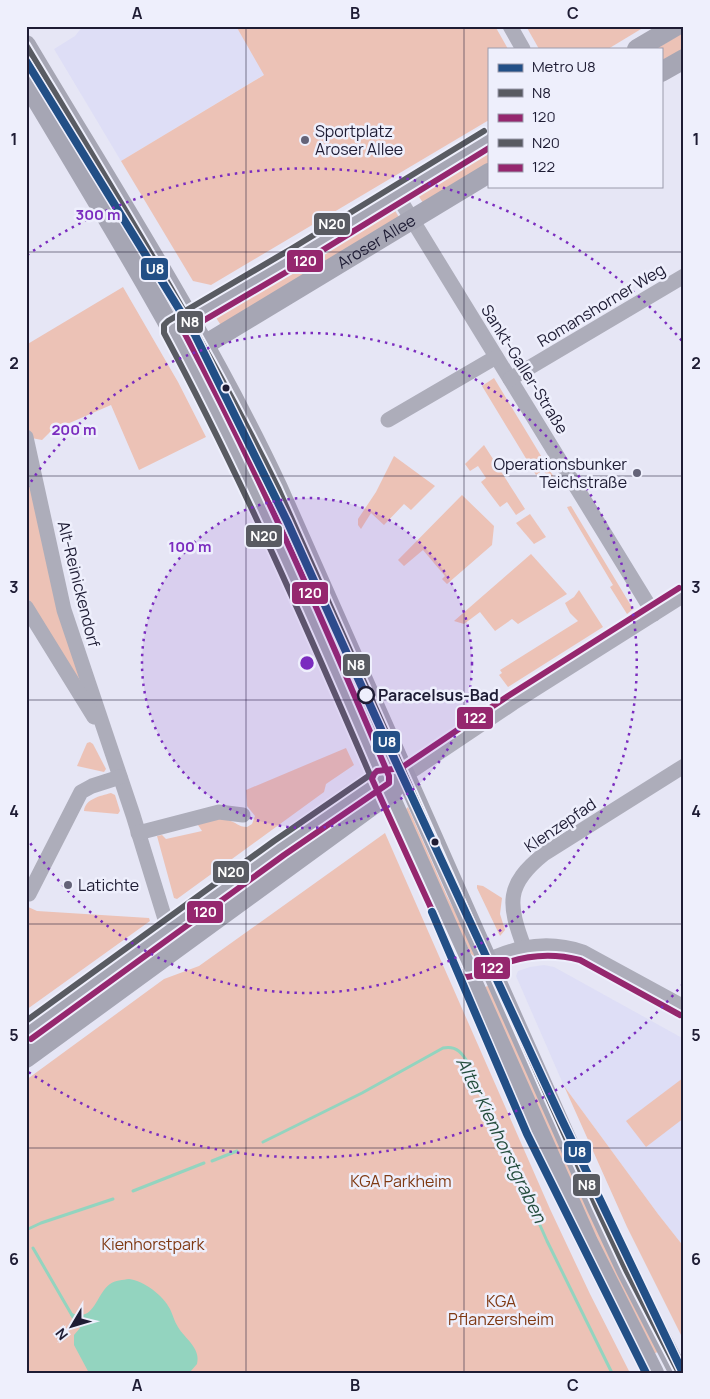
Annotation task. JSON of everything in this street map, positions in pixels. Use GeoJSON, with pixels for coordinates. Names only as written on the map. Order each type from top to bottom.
{"type":"FeatureCollection","features":[{"type":"Feature","properties":{"kind":"main road"},"geometry":{"type":"LineString","coordinates":[[639,48],[676,26]]}},
{"type":"Feature","properties":{"kind":"main road"},"geometry":{"type":"LineString","coordinates":[[26,46],[205,345],[275,481],[404,776],[613,1244],[679,1373]]}},
{"type":"Feature","properties":{"kind":"main road"},"geometry":{"type":"LineString","coordinates":[[662,71],[684,59]]}},
{"type":"Feature","properties":{"kind":"main road"},"geometry":{"type":"LineString","coordinates":[[26,82],[187,355],[258,496],[385,787],[588,1242],[654,1373]]}},
{"type":"Feature","properties":{"kind":"main road","name":"Aroser Allee"},"geometry":{"type":"LineString","coordinates":[[172,329],[488,139]]}},
{"type":"Feature","properties":{"kind":"main road","name":"Aroser Allee"},"geometry":{"type":"LineString","coordinates":[[187,355],[488,174]]}},
{"type":"Feature","properties":{"kind":"main road"},"geometry":{"type":"LineString","coordinates":[[26,1058],[178,948],[385,787],[404,776]]}},
{"type":"Feature","properties":{"kind":"main road"},"geometry":{"type":"LineString","coordinates":[[26,1032],[189,912],[365,788],[385,787]]}},
{"type":"Feature","properties":{"kind":"street"},"geometry":{"type":"LineString","coordinates":[[510,26],[522,48]]}},
{"type":"Feature","properties":{"kind":"street","name":"Sankt-Galler-Straße"},"geometry":{"type":"LineString","coordinates":[[397,194],[654,614]]}},
{"type":"Feature","properties":{"kind":"street","name":"Romanshorner Weg"},"geometry":{"type":"LineString","coordinates":[[510,379],[684,276]]}},
{"type":"Feature","properties":{"kind":"street"},"geometry":{"type":"LineString","coordinates":[[388,420],[496,357]]}},
{"type":"Feature","properties":{"kind":"street","name":"Alt-Reinickendorf"},"geometry":{"type":"LineString","coordinates":[[26,437],[64,610],[168,929],[178,948]]}},
{"type":"Feature","properties":{"kind":"street"},"geometry":{"type":"LineString","coordinates":[[404,776],[513,703],[684,595]]}},
{"type":"Feature","properties":{"kind":"street","name":"Alt-Reinickendorf"},"geometry":{"type":"LineString","coordinates":[[26,607],[106,736]]}},
{"type":"Feature","properties":{"kind":"street","name":"Klenzepfad"},"geometry":{"type":"LineString","coordinates":[[524,947],[512,909],[513,897],[518,884],[529,868],[544,854],[684,766]]}},
{"type":"Feature","properties":{"kind":"street"},"geometry":{"type":"LineString","coordinates":[[29,894],[81,792],[92,786],[120,777]]}},
{"type":"Feature","properties":{"kind":"street"},"geometry":{"type":"LineString","coordinates":[[138,833],[219,812],[243,815]]}},
{"type":"Feature","properties":{"kind":"street"},"geometry":{"type":"LineString","coordinates":[[467,968],[524,947],[551,944],[566,946],[583,952],[684,1007]]}},
{"type":"Feature","properties":{"kind":"shaded area"},"geometry":{"type":"Polygon","coordinates":[[[83,26],[236,26],[265,74],[121,161],[54,49],[75,36],[83,26]]]}},
{"type":"Feature","properties":{"kind":"shaded area"},"geometry":{"type":"Polygon","coordinates":[[[544,965],[554,967],[684,1039],[684,1247],[564,1086],[516,976],[518,971],[544,965]]]}},
{"type":"Feature","properties":{"kind":"shaded area"},"geometry":{"type":"Polygon","coordinates":[[[129,1279],[147,1286],[167,1304],[177,1325],[197,1353],[197,1364],[190,1372],[89,1373],[74,1345],[74,1335],[80,1328],[70,1315],[72,1313],[85,1314],[90,1311],[110,1284],[129,1279]]]}},
{"type":"Feature","properties":{"kind":"green space","name":"Sportplatz Aroser Allee"},"geometry":{"type":"Polygon","coordinates":[[[236,26],[495,26],[507,48],[488,48],[488,121],[211,285],[193,281],[121,161],[264,75],[236,26]]]}},
{"type":"Feature","properties":{"kind":"green space"},"geometry":{"type":"Polygon","coordinates":[[[526,26],[646,26],[610,48],[538,48],[526,26]]]}},
{"type":"Feature","properties":{"kind":"green space"},"geometry":{"type":"Polygon","coordinates":[[[684,32],[684,52],[662,64],[662,48],[658,48],[684,32]]]}},
{"type":"Feature","properties":{"kind":"green space"},"geometry":{"type":"Polygon","coordinates":[[[488,150],[488,169],[425,206],[416,192],[488,150]]]}},
{"type":"Feature","properties":{"kind":"green space"},"geometry":{"type":"Polygon","coordinates":[[[393,207],[400,219],[222,327],[213,313],[393,207]]]}},
{"type":"Feature","properties":{"kind":"green space"},"geometry":{"type":"Polygon","coordinates":[[[123,287],[178,382],[206,437],[139,470],[111,405],[51,431],[42,440],[26,437],[26,345],[123,287]]]}},
{"type":"Feature","properties":{"kind":"green space"},"geometry":{"type":"Polygon","coordinates":[[[494,378],[555,479],[551,481],[543,470],[536,475],[482,386],[494,378]]]}},
{"type":"Feature","properties":{"kind":"green space"},"geometry":{"type":"Polygon","coordinates":[[[484,445],[525,509],[516,515],[507,502],[500,507],[481,482],[486,478],[478,466],[470,471],[465,464],[484,445]]]}},
{"type":"Feature","properties":{"kind":"green space"},"geometry":{"type":"Polygon","coordinates":[[[394,456],[435,486],[411,510],[404,504],[384,525],[371,513],[361,529],[358,525],[358,519],[376,492],[394,456]]]}},
{"type":"Feature","properties":{"kind":"green space"},"geometry":{"type":"Polygon","coordinates":[[[26,459],[88,695],[26,595],[26,459]]]}},
{"type":"Feature","properties":{"kind":"green space"},"geometry":{"type":"Polygon","coordinates":[[[275,494],[358,681],[347,685],[264,498],[275,494]]]}},
{"type":"Feature","properties":{"kind":"green space"},"geometry":{"type":"Polygon","coordinates":[[[462,495],[494,526],[492,545],[447,584],[442,579],[445,576],[423,550],[404,566],[398,560],[462,495]]]}},
{"type":"Feature","properties":{"kind":"green space"},"geometry":{"type":"Polygon","coordinates":[[[571,506],[633,609],[627,614],[610,587],[613,585],[567,507],[571,506]]]}},
{"type":"Feature","properties":{"kind":"green space"},"geometry":{"type":"Polygon","coordinates":[[[530,514],[546,537],[534,544],[516,523],[530,514]]]}},
{"type":"Feature","properties":{"kind":"green space"},"geometry":{"type":"Polygon","coordinates":[[[531,554],[567,594],[518,624],[512,619],[495,631],[480,612],[464,624],[454,621],[531,554]]]}},
{"type":"Feature","properties":{"kind":"green space"},"geometry":{"type":"Polygon","coordinates":[[[579,590],[603,627],[508,687],[499,675],[502,673],[500,670],[578,621],[570,613],[565,603],[574,597],[579,590]]]}},
{"type":"Feature","properties":{"kind":"green space"},"geometry":{"type":"Polygon","coordinates":[[[87,743],[93,744],[106,769],[104,772],[77,766],[87,743]]]}},
{"type":"Feature","properties":{"kind":"green space"},"geometry":{"type":"Polygon","coordinates":[[[346,748],[354,765],[326,784],[324,792],[177,899],[174,898],[157,836],[162,835],[166,839],[202,831],[196,822],[216,818],[247,827],[252,824],[255,816],[247,806],[246,790],[346,748]]]}},
{"type":"Feature","properties":{"kind":"green space"},"geometry":{"type":"Polygon","coordinates":[[[111,793],[115,795],[120,811],[118,814],[84,811],[90,801],[111,793]]]}},
{"type":"Feature","properties":{"kind":"green space"},"geometry":{"type":"Polygon","coordinates":[[[408,807],[447,896],[477,954],[474,956],[471,954],[403,812],[408,807]]]}},
{"type":"Feature","properties":{"kind":"green space","name":"Kienhorstpark"},"geometry":{"type":"Polygon","coordinates":[[[385,833],[550,1209],[630,1373],[26,1373],[26,1080],[164,979],[199,966],[385,833]]]}},
{"type":"Feature","properties":{"kind":"green space"},"geometry":{"type":"Polygon","coordinates":[[[477,885],[483,886],[502,898],[500,914],[505,930],[500,936],[477,888],[477,885]]]}},
{"type":"Feature","properties":{"kind":"green space"},"geometry":{"type":"Polygon","coordinates":[[[26,906],[37,911],[149,918],[150,921],[26,1010],[26,906]]]}},
{"type":"Feature","properties":{"kind":"green space"},"geometry":{"type":"Polygon","coordinates":[[[492,984],[661,1350],[650,1356],[481,989],[492,984]]]}},
{"type":"Feature","properties":{"kind":"green space"},"geometry":{"type":"Polygon","coordinates":[[[683,1078],[684,1118],[646,1147],[626,1121],[683,1078]]]}},
{"type":"Feature","properties":{"kind":"green space"},"geometry":{"type":"Polygon","coordinates":[[[564,1086],[684,1247],[684,1336],[682,1337],[627,1227],[564,1086]]]}},
{"type":"Feature","properties":{"kind":"waterway","name":"Alter Kienhorstgraben"},"geometry":{"type":"LineString","coordinates":[[263,1142],[362,1093],[443,1048],[456,1049],[469,1065],[547,1241],[612,1373]]}},
{"type":"Feature","properties":{"kind":"waterway","name":"Alter Kienhorstgraben"},"geometry":{"type":"LineString","coordinates":[[212,1161],[237,1151]]}},
{"type":"Feature","properties":{"kind":"waterway","name":"Alter Kienhorstgraben"},"geometry":{"type":"LineString","coordinates":[[133,1191],[204,1163]]}},
{"type":"Feature","properties":{"kind":"waterway","name":"Alter Kienhorstgraben"},"geometry":{"type":"LineString","coordinates":[[26,1230],[41,1223],[113,1199]]}},
{"type":"Feature","properties":{"kind":"waterway"},"geometry":{"type":"LineString","coordinates":[[33,1248],[73,1317]]}},
{"type":"Feature","properties":{"kind":"metro line","name":"U8"},"geometry":{"type":"LineString","coordinates":[[26,61],[195,335],[287,521],[394,758],[561,1118],[683,1373]]}},
{"type":"Feature","properties":{"kind":"metro line","name":"U8"},"geometry":{"type":"LineString","coordinates":[[432,912],[527,1134],[646,1373]]}},
{"type":"Feature","properties":{"kind":"transit line","name":"N8"},"geometry":{"type":"LineString","coordinates":[[26,45],[189,319],[278,488],[597,1208],[627,1272],[679,1373]]}},
{"type":"Feature","properties":{"kind":"transit line","name":"N20"},"geometry":{"type":"LineString","coordinates":[[26,1021],[274,841],[370,775],[272,552],[220,442],[164,333],[164,325],[484,131]]}},
{"type":"Feature","properties":{"kind":"transit line","name":"120"},"geometry":{"type":"LineString","coordinates":[[31,1039],[284,855],[389,783],[389,776],[266,496],[184,332],[300,264],[488,149]]}},
{"type":"Feature","properties":{"kind":"transit line","name":"122"},"geometry":{"type":"LineString","coordinates":[[679,588],[508,696],[401,768],[377,771],[372,779],[462,976],[474,976],[505,963],[526,957],[558,956],[580,960],[680,1015]]}},
{"type":"Feature","properties":{"kind":"place","name":"Sportplatz Aroser Allee"},"geometry":{"type":"Point","coordinates":[305,140]}},
{"type":"Feature","properties":{"kind":"place","name":"Operationsbunker Teichstraße"},"geometry":{"type":"Point","coordinates":[637,473]}},
{"type":"Feature","properties":{"kind":"place","name":"Paracelsus-Bad"},"geometry":{"type":"Point","coordinates":[366,695]}},
{"type":"Feature","properties":{"kind":"place","name":"Latichte"},"geometry":{"type":"Point","coordinates":[68,885]}},
{"type":"Feature","properties":{"kind":"park label","name":"KGA Parkheim"},"geometry":{"type":"Point","coordinates":[401,1181]}},
{"type":"Feature","properties":{"kind":"park label","name":"KGA Pflanzersheim"},"geometry":{"type":"Point","coordinates":[501,1310]}}]}
